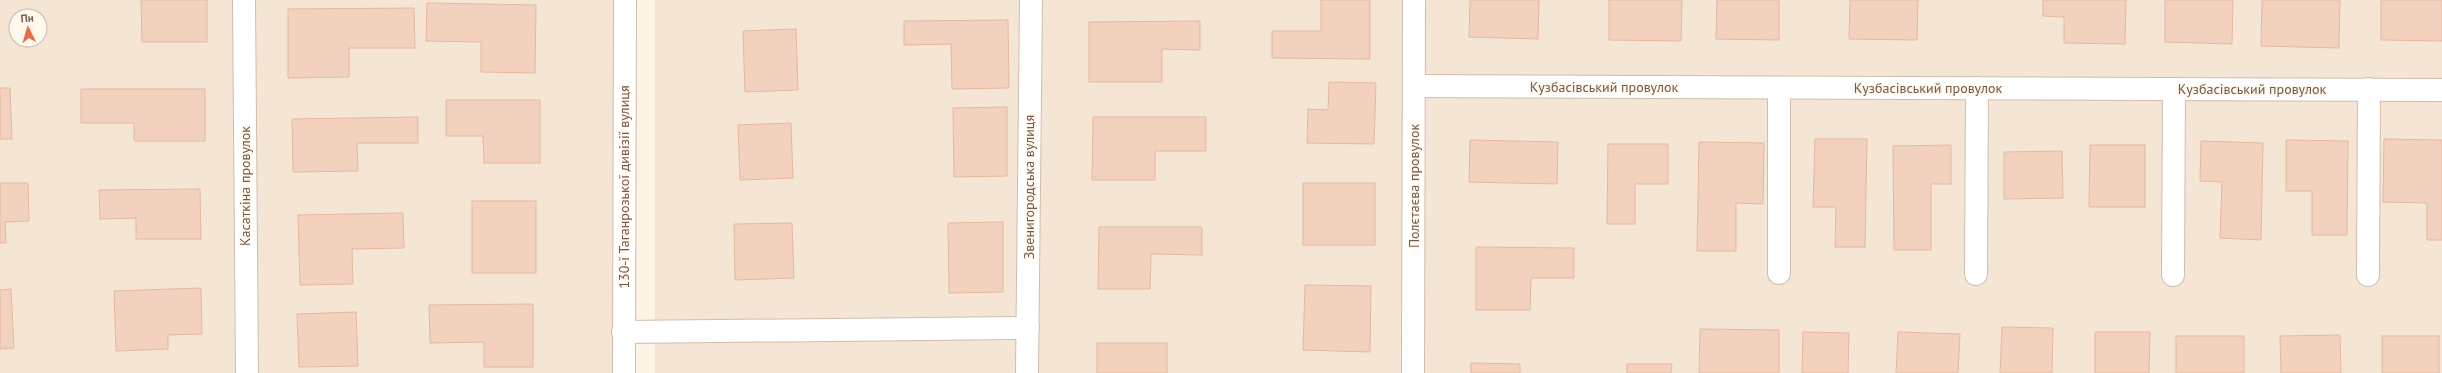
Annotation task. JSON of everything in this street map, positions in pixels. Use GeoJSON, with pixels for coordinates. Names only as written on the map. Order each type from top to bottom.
{"type":"FeatureCollection","features":[{"type":"Feature","properties":{"kind":"street","name":"Касаткіна провулок"},"geometry":{"type":"LineString","coordinates":[[244,0],[246,373]]}},
{"type":"Feature","properties":{"kind":"street","name":"130-ї Таганрозької дивізії вулиця"},"geometry":{"type":"LineString","coordinates":[[624,373],[625,0]]}},
{"type":"Feature","properties":{"kind":"street","name":"Звенигородська вулиця"},"geometry":{"type":"LineString","coordinates":[[1027,373],[1030,0]]}},
{"type":"Feature","properties":{"kind":"street","name":"Полєтаєва провулок"},"geometry":{"type":"LineString","coordinates":[[1413,373],[1414,0]]}},
{"type":"Feature","properties":{"kind":"street","name":"Кузбасівський провулок"},"geometry":{"type":"LineString","coordinates":[[1414,86],[2442,90]]}},
{"type":"Feature","properties":{"kind":"street"},"geometry":{"type":"LineString","coordinates":[[1779,88],[1779,273]]}},
{"type":"Feature","properties":{"kind":"street"},"geometry":{"type":"LineString","coordinates":[[1976,274],[1977,88]]}},
{"type":"Feature","properties":{"kind":"street"},"geometry":{"type":"LineString","coordinates":[[2173,275],[2174,88]]}},
{"type":"Feature","properties":{"kind":"street"},"geometry":{"type":"LineString","coordinates":[[2368,275],[2369,90]]}},
{"type":"Feature","properties":{"kind":"street"},"geometry":{"type":"LineString","coordinates":[[623,332],[1028,328]]}},
{"type":"Feature","properties":{"kind":"shaded area"},"geometry":{"type":"Polygon","coordinates":[[[0,0],[616,0],[614,373],[0,373],[0,0]]]}},
{"type":"Feature","properties":{"kind":"shaded area"},"geometry":{"type":"Polygon","coordinates":[[[655,0],[2442,0],[2442,373],[655,373],[655,0]]]}},
{"type":"Feature","properties":{"kind":"building"},"geometry":{"type":"Polygon","coordinates":[[[141,0],[207,0],[207,42],[142,42],[141,0]]]}},
{"type":"Feature","properties":{"kind":"building"},"geometry":{"type":"Polygon","coordinates":[[[1321,0],[1370,0],[1370,59],[1272,58],[1272,31],[1321,31],[1321,0]]]}},
{"type":"Feature","properties":{"kind":"building"},"geometry":{"type":"Polygon","coordinates":[[[1470,0],[1539,0],[1538,39],[1469,37],[1470,0]]]}},
{"type":"Feature","properties":{"kind":"building"},"geometry":{"type":"Polygon","coordinates":[[[1609,0],[1682,0],[1681,41],[1609,40],[1609,0]]]}},
{"type":"Feature","properties":{"kind":"building"},"geometry":{"type":"Polygon","coordinates":[[[1717,0],[1779,0],[1779,40],[1716,39],[1717,0]]]}},
{"type":"Feature","properties":{"kind":"building"},"geometry":{"type":"Polygon","coordinates":[[[1850,0],[1918,0],[1917,40],[1849,39],[1850,0]]]}},
{"type":"Feature","properties":{"kind":"building"},"geometry":{"type":"Polygon","coordinates":[[[2043,0],[2126,0],[2125,44],[2064,43],[2064,17],[2043,16],[2043,0]]]}},
{"type":"Feature","properties":{"kind":"building"},"geometry":{"type":"Polygon","coordinates":[[[2165,0],[2233,0],[2232,44],[2165,42],[2165,0]]]}},
{"type":"Feature","properties":{"kind":"building"},"geometry":{"type":"Polygon","coordinates":[[[2262,0],[2340,0],[2339,48],[2261,46],[2262,0]]]}},
{"type":"Feature","properties":{"kind":"building"},"geometry":{"type":"Polygon","coordinates":[[[2381,0],[2442,0],[2442,41],[2381,40],[2381,0]]]}},
{"type":"Feature","properties":{"kind":"building"},"geometry":{"type":"Polygon","coordinates":[[[427,3],[536,5],[535,73],[481,72],[481,42],[426,41],[427,3]]]}},
{"type":"Feature","properties":{"kind":"building"},"geometry":{"type":"Polygon","coordinates":[[[414,8],[415,48],[349,48],[349,77],[288,78],[288,9],[414,8]]]}},
{"type":"Feature","properties":{"kind":"building"},"geometry":{"type":"Polygon","coordinates":[[[1008,20],[1009,88],[952,89],[951,44],[904,45],[904,21],[1008,20]]]}},
{"type":"Feature","properties":{"kind":"building"},"geometry":{"type":"Polygon","coordinates":[[[1200,21],[1200,50],[1162,49],[1162,82],[1089,82],[1089,22],[1200,21]]]}},
{"type":"Feature","properties":{"kind":"building"},"geometry":{"type":"Polygon","coordinates":[[[796,29],[798,90],[745,92],[743,31],[796,29]]]}},
{"type":"Feature","properties":{"kind":"building"},"geometry":{"type":"Polygon","coordinates":[[[1329,82],[1376,83],[1374,144],[1307,143],[1308,109],[1328,110],[1329,82]]]}},
{"type":"Feature","properties":{"kind":"building"},"geometry":{"type":"Polygon","coordinates":[[[0,88],[10,88],[12,139],[0,139],[0,88]]]}},
{"type":"Feature","properties":{"kind":"building"},"geometry":{"type":"Polygon","coordinates":[[[81,89],[205,89],[205,141],[134,141],[134,123],[81,123],[81,89]]]}},
{"type":"Feature","properties":{"kind":"building"},"geometry":{"type":"Polygon","coordinates":[[[446,100],[540,100],[540,163],[484,163],[483,136],[446,136],[446,100]]]}},
{"type":"Feature","properties":{"kind":"building"},"geometry":{"type":"Polygon","coordinates":[[[1007,107],[1007,176],[954,177],[953,108],[1007,107]]]}},
{"type":"Feature","properties":{"kind":"building"},"geometry":{"type":"Polygon","coordinates":[[[418,117],[418,143],[357,143],[358,171],[293,172],[292,119],[418,117]]]}},
{"type":"Feature","properties":{"kind":"building"},"geometry":{"type":"Polygon","coordinates":[[[1093,117],[1206,117],[1206,151],[1155,151],[1155,180],[1092,180],[1093,117]]]}},
{"type":"Feature","properties":{"kind":"building"},"geometry":{"type":"Polygon","coordinates":[[[791,123],[793,178],[740,180],[738,125],[791,123]]]}},
{"type":"Feature","properties":{"kind":"building"},"geometry":{"type":"Polygon","coordinates":[[[1815,139],[1867,139],[1865,247],[1835,247],[1836,207],[1813,207],[1815,139]]]}},
{"type":"Feature","properties":{"kind":"building"},"geometry":{"type":"Polygon","coordinates":[[[2384,139],[2442,140],[2442,240],[2427,240],[2427,203],[2383,202],[2384,139]]]}},
{"type":"Feature","properties":{"kind":"building"},"geometry":{"type":"Polygon","coordinates":[[[1470,140],[1558,142],[1557,184],[1469,182],[1470,140]]]}},
{"type":"Feature","properties":{"kind":"building"},"geometry":{"type":"Polygon","coordinates":[[[2286,140],[2348,141],[2347,235],[2312,235],[2312,191],[2286,191],[2286,140]]]}},
{"type":"Feature","properties":{"kind":"building"},"geometry":{"type":"Polygon","coordinates":[[[2201,141],[2263,143],[2261,240],[2220,238],[2222,182],[2200,181],[2201,141]]]}},
{"type":"Feature","properties":{"kind":"building"},"geometry":{"type":"Polygon","coordinates":[[[1699,142],[1764,143],[1763,204],[1736,203],[1736,251],[1697,251],[1699,142]]]}},
{"type":"Feature","properties":{"kind":"building"},"geometry":{"type":"Polygon","coordinates":[[[1608,144],[1668,144],[1668,184],[1635,184],[1635,224],[1607,224],[1608,144]]]}},
{"type":"Feature","properties":{"kind":"building"},"geometry":{"type":"Polygon","coordinates":[[[1951,145],[1951,184],[1931,184],[1931,250],[1894,250],[1893,146],[1951,145]]]}},
{"type":"Feature","properties":{"kind":"building"},"geometry":{"type":"Polygon","coordinates":[[[2090,145],[2145,145],[2145,207],[2089,207],[2090,145]]]}},
{"type":"Feature","properties":{"kind":"building"},"geometry":{"type":"Polygon","coordinates":[[[2062,151],[2063,198],[2004,199],[2004,152],[2062,151]]]}},
{"type":"Feature","properties":{"kind":"building"},"geometry":{"type":"Polygon","coordinates":[[[0,183],[28,183],[29,221],[5,222],[6,243],[0,243],[0,183]]]}},
{"type":"Feature","properties":{"kind":"building"},"geometry":{"type":"Polygon","coordinates":[[[1303,183],[1375,183],[1375,245],[1303,245],[1303,183]]]}},
{"type":"Feature","properties":{"kind":"building"},"geometry":{"type":"Polygon","coordinates":[[[200,189],[201,239],[136,239],[136,218],[100,219],[99,190],[200,189]]]}},
{"type":"Feature","properties":{"kind":"building"},"geometry":{"type":"Polygon","coordinates":[[[472,201],[536,201],[536,273],[472,273],[472,201]]]}},
{"type":"Feature","properties":{"kind":"building"},"geometry":{"type":"Polygon","coordinates":[[[403,213],[404,248],[352,249],[353,284],[300,285],[298,215],[403,213]]]}},
{"type":"Feature","properties":{"kind":"building"},"geometry":{"type":"Polygon","coordinates":[[[1003,222],[1003,292],[949,293],[948,223],[1003,222]]]}},
{"type":"Feature","properties":{"kind":"building"},"geometry":{"type":"Polygon","coordinates":[[[792,223],[794,278],[735,280],[734,224],[792,223]]]}},
{"type":"Feature","properties":{"kind":"building"},"geometry":{"type":"Polygon","coordinates":[[[1099,227],[1202,227],[1202,255],[1151,254],[1150,289],[1098,289],[1099,227]]]}},
{"type":"Feature","properties":{"kind":"building"},"geometry":{"type":"Polygon","coordinates":[[[1476,247],[1574,248],[1574,278],[1531,278],[1530,310],[1476,310],[1476,247]]]}},
{"type":"Feature","properties":{"kind":"building"},"geometry":{"type":"Polygon","coordinates":[[[1305,285],[1371,286],[1370,352],[1303,350],[1305,285]]]}},
{"type":"Feature","properties":{"kind":"building"},"geometry":{"type":"Polygon","coordinates":[[[201,288],[202,334],[168,335],[168,349],[116,351],[114,291],[201,288]]]}},
{"type":"Feature","properties":{"kind":"building"},"geometry":{"type":"Polygon","coordinates":[[[11,289],[14,348],[0,349],[0,290],[11,289]]]}},
{"type":"Feature","properties":{"kind":"building"},"geometry":{"type":"Polygon","coordinates":[[[533,304],[533,367],[484,367],[484,342],[430,343],[429,305],[533,304]]]}},
{"type":"Feature","properties":{"kind":"building"},"geometry":{"type":"Polygon","coordinates":[[[356,312],[358,366],[299,367],[297,314],[356,312]]]}},
{"type":"Feature","properties":{"kind":"building"},"geometry":{"type":"Polygon","coordinates":[[[2002,327],[2053,328],[2052,373],[2000,373],[2002,327]]]}},
{"type":"Feature","properties":{"kind":"building"},"geometry":{"type":"Polygon","coordinates":[[[1700,329],[1779,330],[1779,373],[1699,373],[1700,329]]]}},
{"type":"Feature","properties":{"kind":"building"},"geometry":{"type":"Polygon","coordinates":[[[1803,332],[1849,333],[1848,373],[1802,373],[1803,332]]]}},
{"type":"Feature","properties":{"kind":"building"},"geometry":{"type":"Polygon","coordinates":[[[1898,332],[1960,334],[1958,373],[1896,373],[1898,332]]]}},
{"type":"Feature","properties":{"kind":"building"},"geometry":{"type":"Polygon","coordinates":[[[2095,332],[2150,332],[2149,373],[2095,373],[2095,332]]]}},
{"type":"Feature","properties":{"kind":"building"},"geometry":{"type":"Polygon","coordinates":[[[2340,335],[2341,373],[2281,373],[2280,336],[2340,335]]]}},
{"type":"Feature","properties":{"kind":"building"},"geometry":{"type":"Polygon","coordinates":[[[2176,336],[2244,336],[2244,373],[2176,373],[2176,336]]]}},
{"type":"Feature","properties":{"kind":"building"},"geometry":{"type":"Polygon","coordinates":[[[2382,336],[2439,336],[2439,373],[2382,373],[2382,336]]]}},
{"type":"Feature","properties":{"kind":"building"},"geometry":{"type":"Polygon","coordinates":[[[1097,343],[1167,343],[1167,373],[1097,373],[1097,343]]]}},
{"type":"Feature","properties":{"kind":"building"},"geometry":{"type":"Polygon","coordinates":[[[1471,363],[1520,364],[1520,373],[1471,373],[1471,363]]]}},
{"type":"Feature","properties":{"kind":"building"},"geometry":{"type":"Polygon","coordinates":[[[1627,364],[1672,364],[1671,373],[1627,373],[1627,364]]]}}]}
